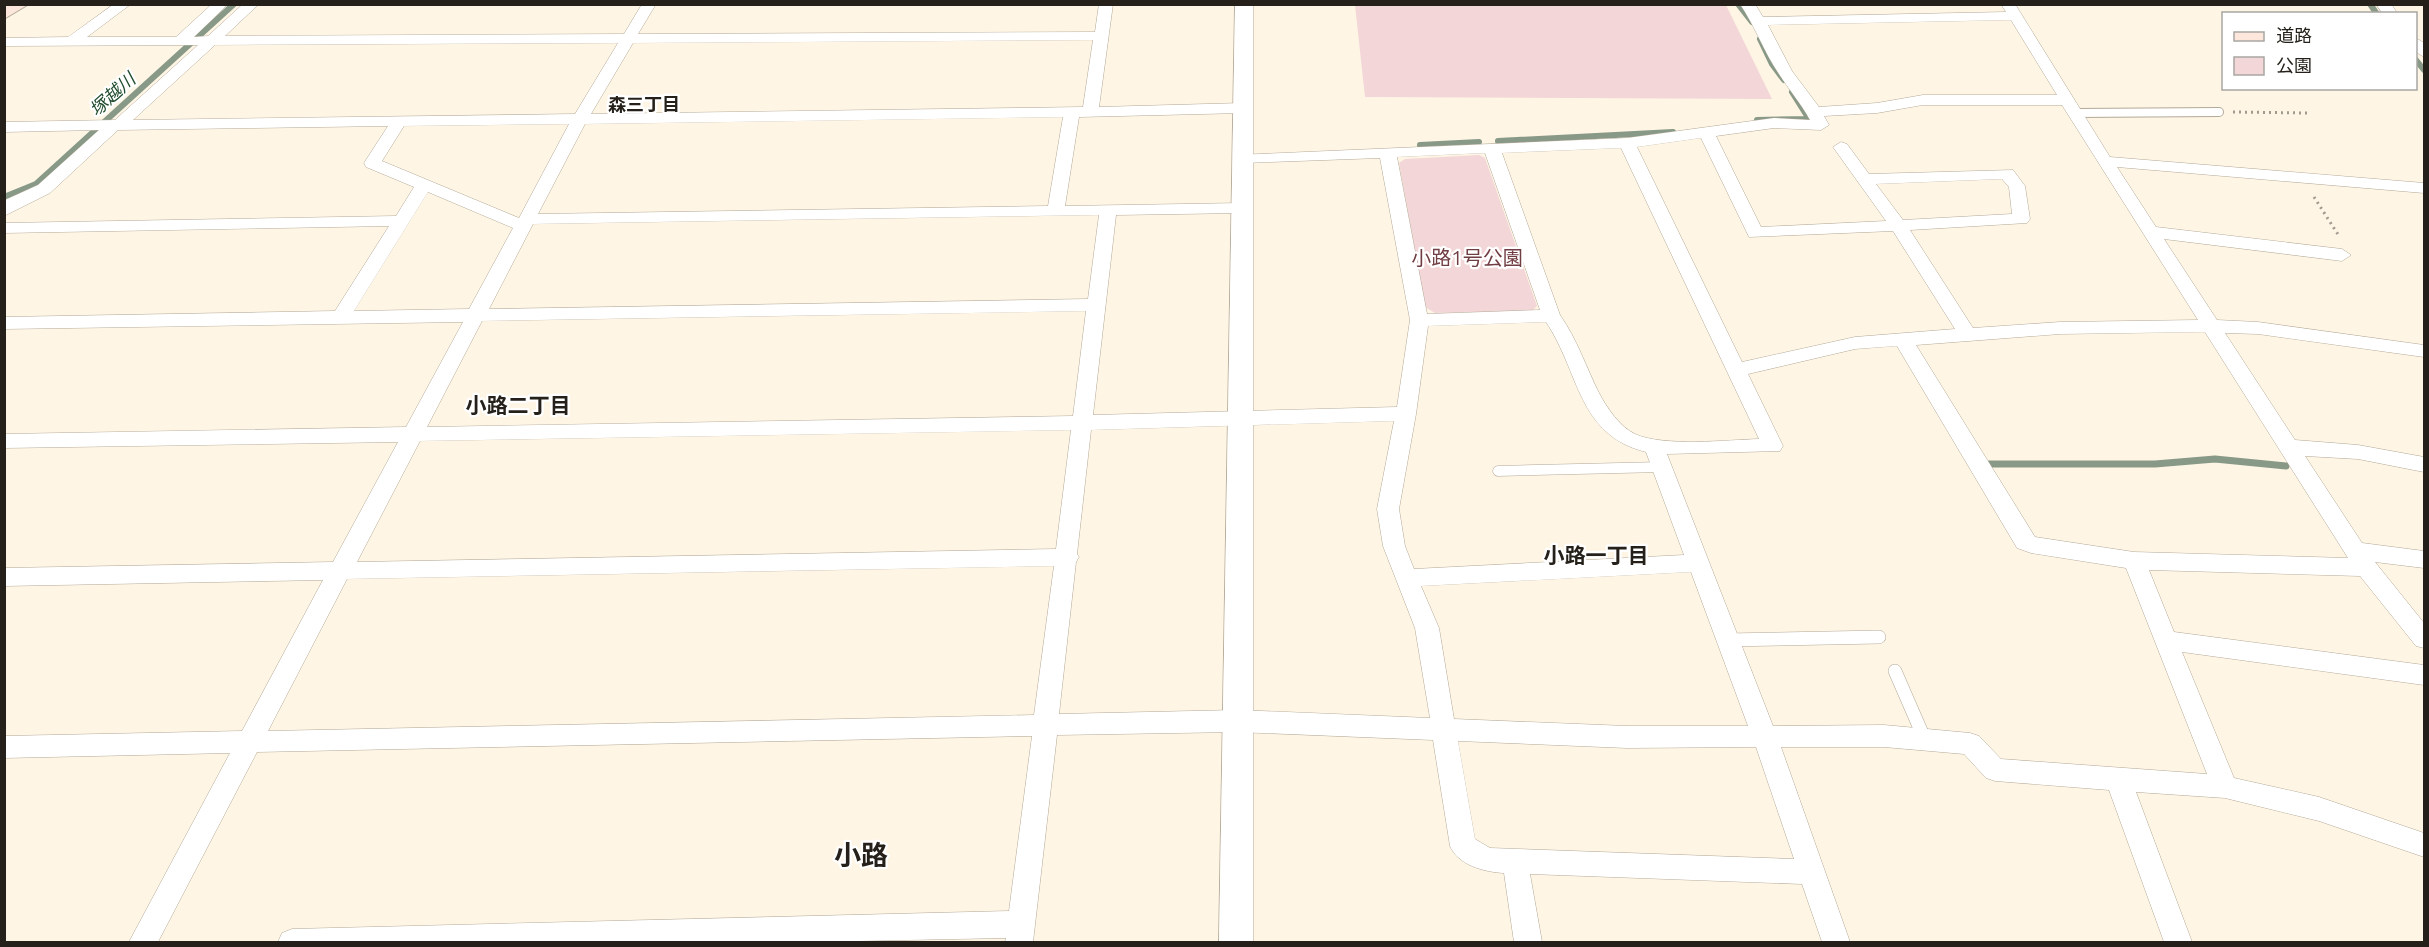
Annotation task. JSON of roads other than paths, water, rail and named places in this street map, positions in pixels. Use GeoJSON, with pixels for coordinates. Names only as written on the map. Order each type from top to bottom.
{"type":"FeatureCollection","features":[{"type":"Feature","properties":{"kind":"main road"},"geometry":{"type":"LineString","coordinates":[[4,13],[19,4]]}},
{"type":"Feature","properties":{"kind":"street"},"geometry":{"type":"LineString","coordinates":[[71,42],[124,4]]}},
{"type":"Feature","properties":{"kind":"street"},"geometry":{"type":"LineString","coordinates":[[183,41],[221,4]]}},
{"type":"Feature","properties":{"kind":"street"},"geometry":{"type":"LineString","coordinates":[[4,211],[11,204],[44,189],[207,41],[252,4]]}},
{"type":"Feature","properties":{"kind":"street"},"geometry":{"type":"LineString","coordinates":[[143,942],[580,119],[649,4]]}},
{"type":"Feature","properties":{"kind":"street"},"geometry":{"type":"LineString","coordinates":[[1090,112],[1106,4]]}},
{"type":"Feature","properties":{"kind":"street"},"geometry":{"type":"LineString","coordinates":[[1236,942],[1244,4]]}},
{"type":"Feature","properties":{"kind":"street"},"geometry":{"type":"LineString","coordinates":[[1243,158],[1627,143],[1707,134],[1774,123],[1821,125],[1806,98],[1785,72],[1759,21],[1747,4]]}},
{"type":"Feature","properties":{"kind":"street"},"geometry":{"type":"LineString","coordinates":[[1759,21],[2012,10],[2105,161],[2361,559],[2424,639]]}},
{"type":"Feature","properties":{"kind":"street"},"geometry":{"type":"LineString","coordinates":[[4,42],[1101,36]]}},
{"type":"Feature","properties":{"kind":"street"},"geometry":{"type":"LineString","coordinates":[[1814,112],[1876,108],[1923,100],[2071,106]]}},
{"type":"Feature","properties":{"kind":"street"},"geometry":{"type":"LineString","coordinates":[[4,127],[1244,108]]}},
{"type":"Feature","properties":{"kind":"street"},"geometry":{"type":"LineString","coordinates":[[1056,211],[1072,112]]}},
{"type":"Feature","properties":{"kind":"street"},"geometry":{"type":"LineString","coordinates":[[400,122],[372,164],[423,186],[525,223],[1242,208]]}},
{"type":"Feature","properties":{"kind":"street"},"geometry":{"type":"LineString","coordinates":[[1707,134],[1755,233],[2021,219],[2017,186],[2007,174],[1864,179]]}},
{"type":"Feature","properties":{"kind":"street"},"geometry":{"type":"LineString","coordinates":[[1492,149],[1551,316],[1564,333],[1593,400],[1607,422],[1630,440],[1654,446],[1773,446],[1627,143]]}},
{"type":"Feature","properties":{"kind":"street"},"geometry":{"type":"LineString","coordinates":[[1841,147],[1898,225],[1967,334]]}},
{"type":"Feature","properties":{"kind":"street"},"geometry":{"type":"LineString","coordinates":[[1388,154],[1419,320],[1406,414],[1388,509],[1394,546],[1427,628],[1463,846],[1487,860],[1812,873]]}},
{"type":"Feature","properties":{"kind":"street"},"geometry":{"type":"LineString","coordinates":[[2105,161],[2424,188]]}},
{"type":"Feature","properties":{"kind":"street"},"geometry":{"type":"LineString","coordinates":[[341,317],[423,186]]}},
{"type":"Feature","properties":{"kind":"street"},"geometry":{"type":"LineString","coordinates":[[292,942],[1020,933],[1068,557],[1108,210]]}},
{"type":"Feature","properties":{"kind":"street"},"geometry":{"type":"LineString","coordinates":[[4,228],[402,221]]}},
{"type":"Feature","properties":{"kind":"street"},"geometry":{"type":"LineString","coordinates":[[2152,232],[2342,255]]}},
{"type":"Feature","properties":{"kind":"street"},"geometry":{"type":"LineString","coordinates":[[4,323],[1097,305]]}},
{"type":"Feature","properties":{"kind":"street"},"geometry":{"type":"LineString","coordinates":[[1419,320],[1551,316]]}},
{"type":"Feature","properties":{"kind":"street"},"geometry":{"type":"LineString","coordinates":[[1738,370],[1855,343],[2060,328],[2213,326],[2258,328],[2424,351]]}},
{"type":"Feature","properties":{"kind":"street"},"geometry":{"type":"LineString","coordinates":[[1903,340],[2025,542],[2031,545],[2133,561],[2424,559]]}},
{"type":"Feature","properties":{"kind":"street"},"geometry":{"type":"LineString","coordinates":[[4,441],[1240,420],[1406,414]]}},
{"type":"Feature","properties":{"kind":"street"},"geometry":{"type":"LineString","coordinates":[[1654,446],[1765,737],[1836,942]]}},
{"type":"Feature","properties":{"kind":"street"},"geometry":{"type":"LineString","coordinates":[[2290,447],[2358,452],[2424,464]]}},
{"type":"Feature","properties":{"kind":"street"},"geometry":{"type":"LineString","coordinates":[[4,577],[1068,557]]}},
{"type":"Feature","properties":{"kind":"street"},"geometry":{"type":"LineString","coordinates":[[2133,561],[2225,787]]}},
{"type":"Feature","properties":{"kind":"street"},"geometry":{"type":"LineString","coordinates":[[1406,578],[1697,563]]}},
{"type":"Feature","properties":{"kind":"street"},"geometry":{"type":"LineString","coordinates":[[2166,640],[2424,675]]}},
{"type":"Feature","properties":{"kind":"street"},"geometry":{"type":"LineString","coordinates":[[4,747],[1238,721],[1627,737],[1884,736],[1970,744],[1995,770],[2119,781],[2225,787],[2319,809],[2424,845]]}},
{"type":"Feature","properties":{"kind":"street"},"geometry":{"type":"LineString","coordinates":[[2119,781],[2178,942]]}},
{"type":"Feature","properties":{"kind":"street"},"geometry":{"type":"LineString","coordinates":[[1515,861],[1528,942]]}},
{"type":"Feature","properties":{"kind":"lane"},"geometry":{"type":"LineString","coordinates":[[2071,106],[2220,112]]}},
{"type":"Feature","properties":{"kind":"lane"},"geometry":{"type":"LineString","coordinates":[[1498,471],[1662,467]]}},
{"type":"Feature","properties":{"kind":"lane"},"geometry":{"type":"LineString","coordinates":[[1727,640],[1879,637]]}},
{"type":"Feature","properties":{"kind":"lane"},"geometry":{"type":"LineString","coordinates":[[1895,671],[1926,740]]}},
{"type":"Feature","properties":{"kind":"waterway","name":"塚越川"},"geometry":{"type":"LineString","coordinates":[[4,197],[36,184],[234,4]]}},
{"type":"Feature","properties":{"kind":"waterway"},"geometry":{"type":"LineString","coordinates":[[1738,4],[1752,22]]}},
{"type":"Feature","properties":{"kind":"waterway"},"geometry":{"type":"LineString","coordinates":[[2370,4],[2376,12]]}},
{"type":"Feature","properties":{"kind":"waterway"},"geometry":{"type":"LineString","coordinates":[[1760,39],[1772,64],[1784,80]]}},
{"type":"Feature","properties":{"kind":"waterway"},"geometry":{"type":"LineString","coordinates":[[2417,61],[2424,70]]}},
{"type":"Feature","properties":{"kind":"waterway"},"geometry":{"type":"LineString","coordinates":[[1757,120],[1809,119],[1792,92]]}},
{"type":"Feature","properties":{"kind":"waterway"},"geometry":{"type":"LineString","coordinates":[[1498,141],[1673,132]]}},
{"type":"Feature","properties":{"kind":"waterway"},"geometry":{"type":"LineString","coordinates":[[1420,145],[1479,142]]}},
{"type":"Feature","properties":{"kind":"waterway"},"geometry":{"type":"LineString","coordinates":[[1989,464],[2155,464],[2215,459],[2286,466]]}},
{"type":"Feature","properties":{"kind":"district","name":"森三丁目"},"geometry":{"type":"Point","coordinates":[644,104]}},
{"type":"Feature","properties":{"kind":"district","name":"小路二丁目"},"geometry":{"type":"Point","coordinates":[518,405]}},
{"type":"Feature","properties":{"kind":"district","name":"小路一丁目"},"geometry":{"type":"Point","coordinates":[1596,555]}},
{"type":"Feature","properties":{"kind":"district","name":"小路"},"geometry":{"type":"Point","coordinates":[861,855]}},
{"type":"Feature","properties":{"kind":"park label","name":"小路1号公園"},"geometry":{"type":"Point","coordinates":[1467,257]}}]}
